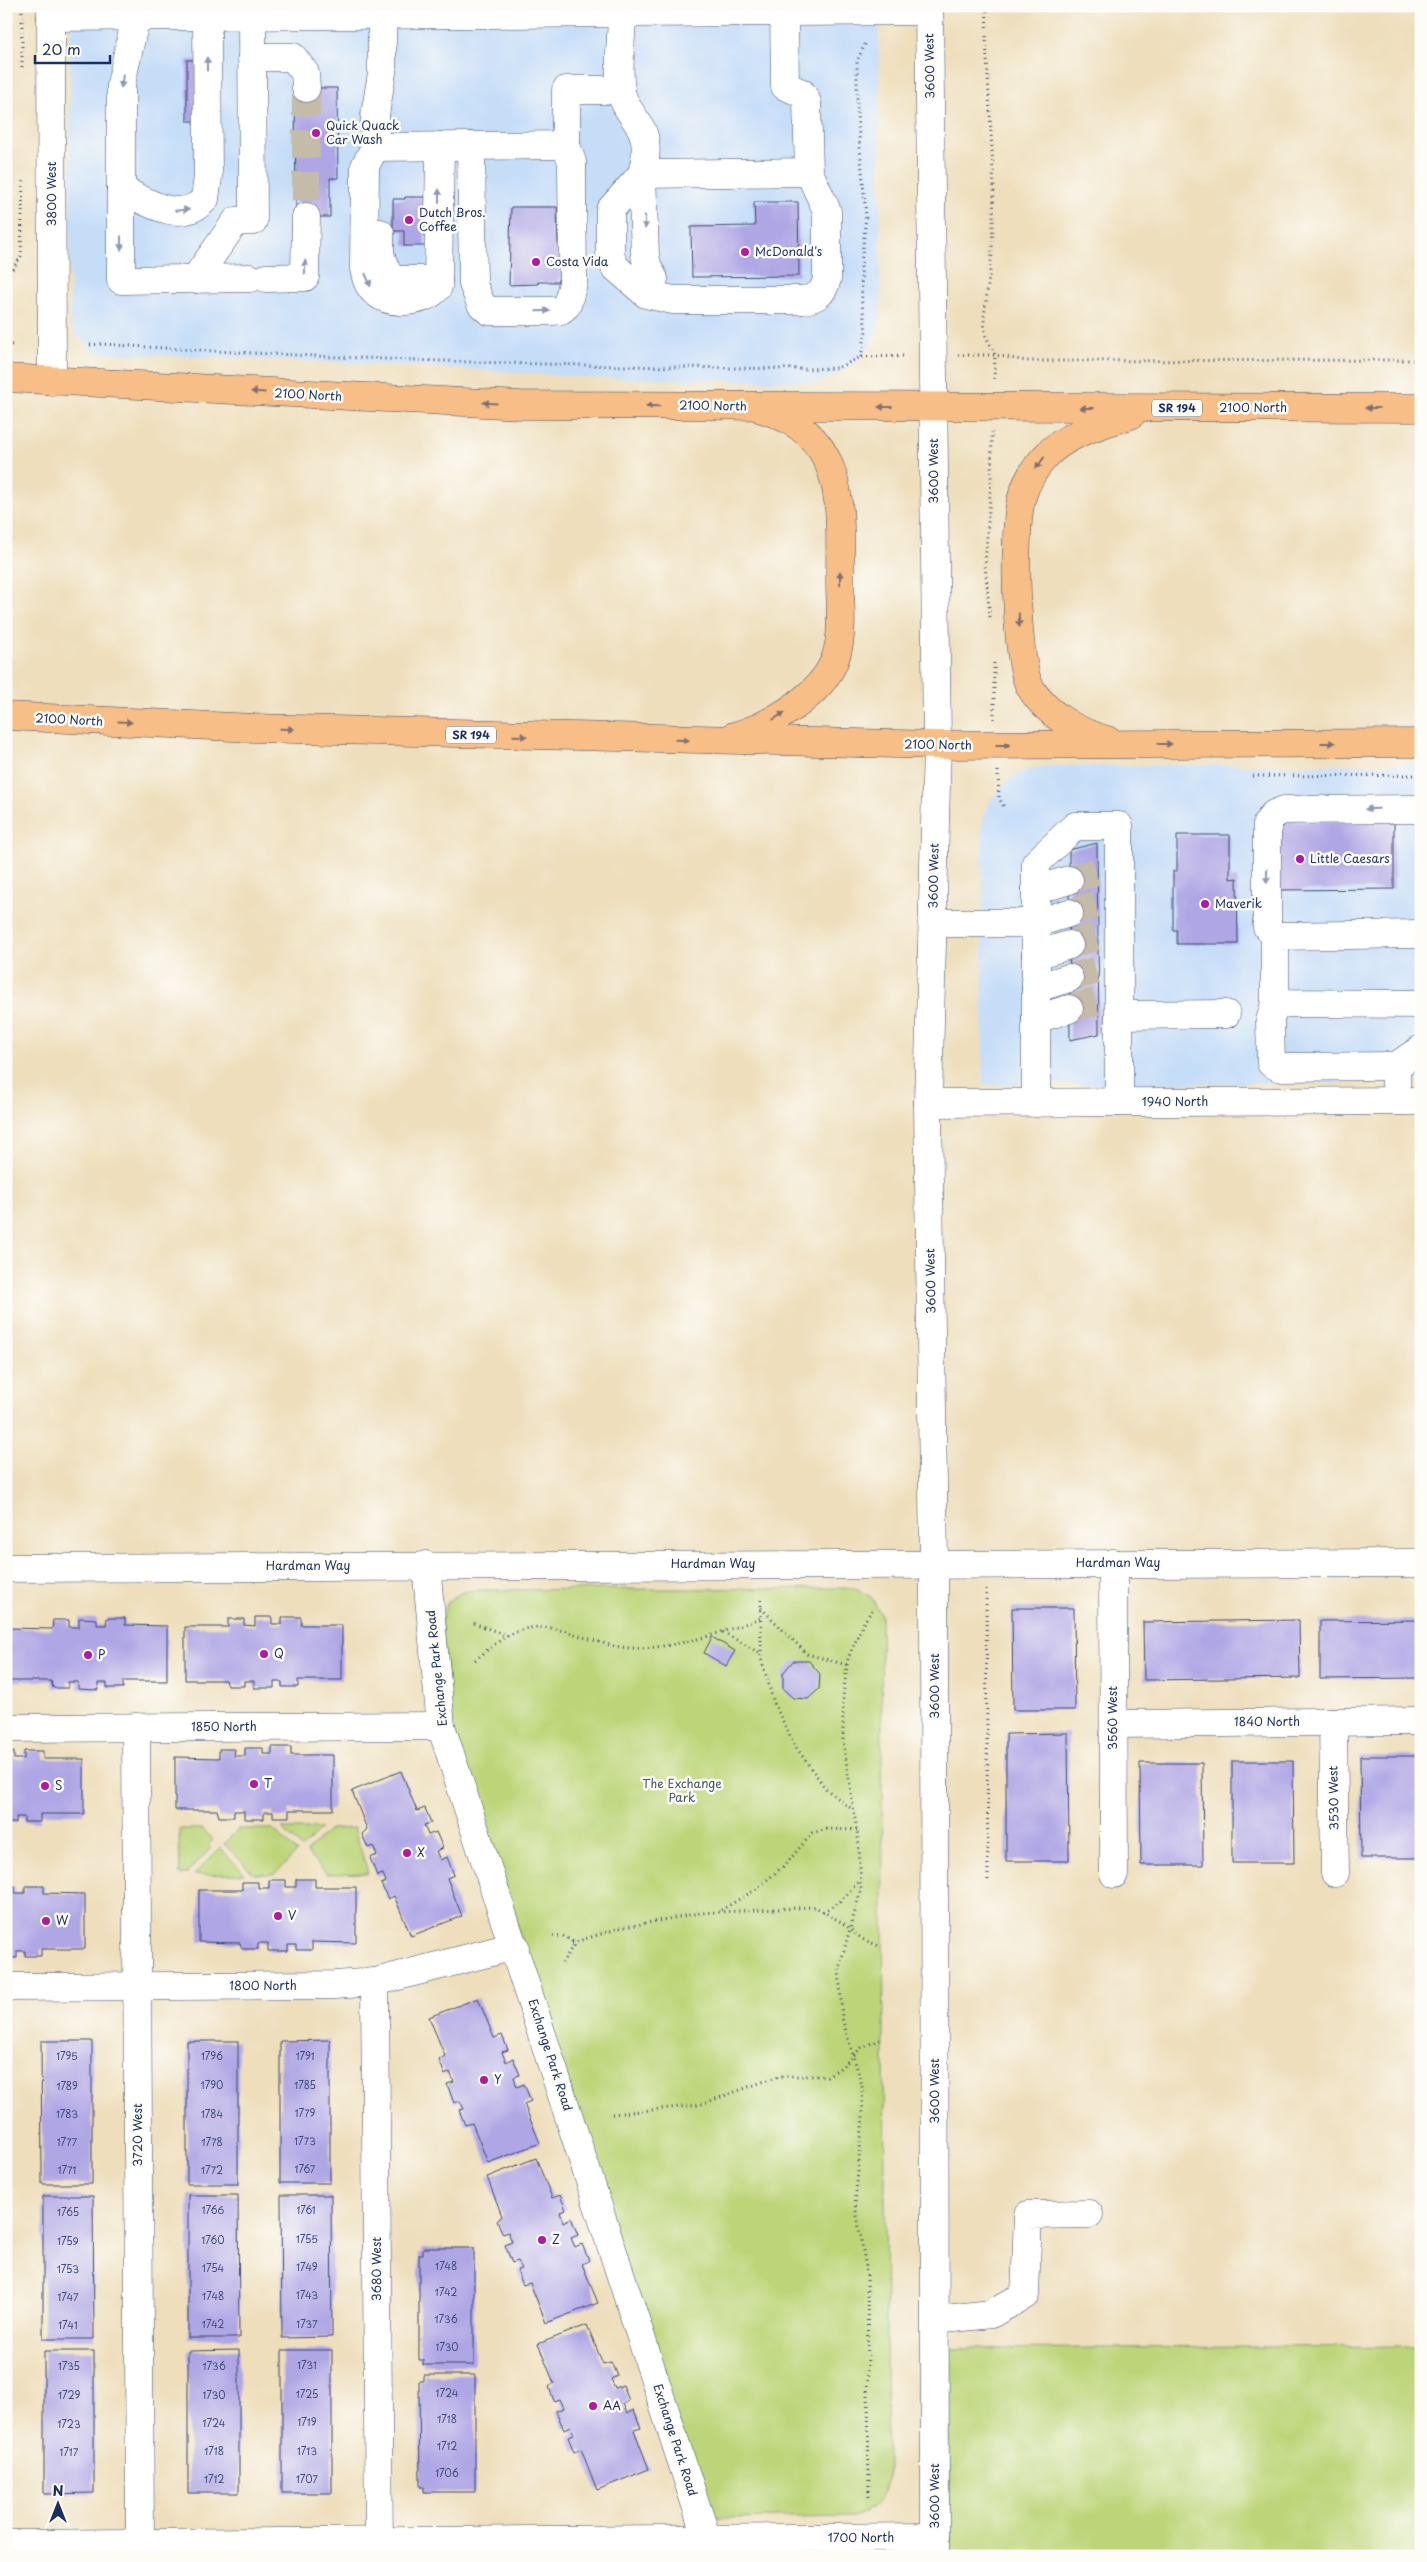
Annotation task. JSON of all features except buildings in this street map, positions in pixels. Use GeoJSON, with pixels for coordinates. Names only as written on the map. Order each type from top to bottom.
{"type":"FeatureCollection","features":[{"type":"Feature","properties":{"kind":"highway","name":"2100 North"},"geometry":{"type":"LineString","coordinates":[[6,378],[520,405],[1421,408]]}},
{"type":"Feature","properties":{"kind":"highway"},"geometry":{"type":"LineString","coordinates":[[718,741],[765,725],[802,700],[831,668],[840,639],[840,506],[835,476],[823,452],[800,429],[778,416],[753,407]]}},
{"type":"Feature","properties":{"kind":"highway"},"geometry":{"type":"LineString","coordinates":[[1122,744],[1085,732],[1060,718],[1038,700],[1028,684],[1019,647],[1017,518],[1021,498],[1034,472],[1045,456],[1064,442],[1115,420],[1162,408]]}},
{"type":"Feature","properties":{"kind":"highway","name":"2100 North"},"geometry":{"type":"LineString","coordinates":[[6,716],[254,728],[718,741],[937,745],[1421,742]]}},
{"type":"Feature","properties":{"kind":"street"},"geometry":{"type":"LineString","coordinates":[[51,11],[136,16],[207,16],[252,15],[279,11],[382,14],[622,13],[659,10],[784,12],[929,9]]}},
{"type":"Feature","properties":{"kind":"street","name":"3600 West"},"geometry":{"type":"LineString","coordinates":[[929,9],[937,745],[928,1103],[934,1564],[935,2547]]}},
{"type":"Feature","properties":{"kind":"street","name":"3800 West"},"geometry":{"type":"LineString","coordinates":[[51,11],[52,381]]}},
{"type":"Feature","properties":{"kind":"street"},"geometry":{"type":"LineString","coordinates":[[784,12],[785,86],[802,93],[807,102],[809,172],[827,211],[827,279],[824,290],[820,295],[803,300],[672,300],[646,294],[614,268],[610,256],[610,210],[642,174],[809,172]]}},
{"type":"Feature","properties":{"kind":"street"},"geometry":{"type":"LineString","coordinates":[[622,13],[621,90],[626,105],[640,127],[645,142],[646,156],[642,174],[623,214],[626,257],[635,269],[654,279],[670,284],[796,285],[808,283],[814,274],[815,224],[824,205]]}},
{"type":"Feature","properties":{"kind":"street"},"geometry":{"type":"LineString","coordinates":[[382,14],[382,73],[375,115],[375,147],[365,166],[364,269],[367,282],[375,293],[387,299],[416,300],[426,298],[434,292],[438,280],[440,146]]}},
{"type":"Feature","properties":{"kind":"street"},"geometry":{"type":"LineString","coordinates":[[195,279],[236,221],[253,221],[252,15]]}},
{"type":"Feature","properties":{"kind":"street"},"geometry":{"type":"LineString","coordinates":[[136,16],[121,84],[121,280],[305,277],[306,217]]}},
{"type":"Feature","properties":{"kind":"street"},"geometry":{"type":"LineString","coordinates":[[121,190],[166,210],[194,209],[205,199],[208,178],[207,16]]}},
{"type":"Feature","properties":{"kind":"street"},"geometry":{"type":"LineString","coordinates":[[252,57],[293,57],[305,73],[306,88]]}},
{"type":"Feature","properties":{"kind":"street"},"geometry":{"type":"LineString","coordinates":[[480,146],[473,284],[481,304],[489,311],[561,310],[571,296],[573,283],[572,162],[566,145],[566,90],[621,90]]}},
{"type":"Feature","properties":{"kind":"street"},"geometry":{"type":"LineString","coordinates":[[375,147],[566,145]]}},
{"type":"Feature","properties":{"kind":"street"},"geometry":{"type":"LineString","coordinates":[[1421,809],[1284,810],[1274,814],[1267,823],[1267,927],[1275,936],[1275,1003],[1270,1021],[1271,1063],[1278,1067],[1396,1066],[1421,1049]]}},
{"type":"Feature","properties":{"kind":"street"},"geometry":{"type":"LineString","coordinates":[[1036,1103],[1036,863],[1075,826],[1119,826],[1108,869],[1108,966],[1119,1102]]}},
{"type":"Feature","properties":{"kind":"street"},"geometry":{"type":"LineString","coordinates":[[1036,890],[1069,880]]}},
{"type":"Feature","properties":{"kind":"street"},"geometry":{"type":"LineString","coordinates":[[932,923],[1036,923],[1069,913]]}},
{"type":"Feature","properties":{"kind":"street"},"geometry":{"type":"LineString","coordinates":[[1275,936],[1421,934]]}},
{"type":"Feature","properties":{"kind":"street"},"geometry":{"type":"LineString","coordinates":[[1036,955],[1069,945]]}},
{"type":"Feature","properties":{"kind":"street"},"geometry":{"type":"LineString","coordinates":[[1036,988],[1070,978]]}},
{"type":"Feature","properties":{"kind":"street"},"geometry":{"type":"LineString","coordinates":[[1275,1003],[1421,1004]]}},
{"type":"Feature","properties":{"kind":"street"},"geometry":{"type":"LineString","coordinates":[[1112,1004],[1226,1014]]}},
{"type":"Feature","properties":{"kind":"street"},"geometry":{"type":"LineString","coordinates":[[1036,1019],[1070,1010]]}},
{"type":"Feature","properties":{"kind":"street"},"geometry":{"type":"LineString","coordinates":[[1396,1066],[1408,1101]]}},
{"type":"Feature","properties":{"kind":"street","name":"1940 North"},"geometry":{"type":"LineString","coordinates":[[928,1103],[1408,1101]]}},
{"type":"Feature","properties":{"kind":"street","name":"3560 West"},"geometry":{"type":"LineString","coordinates":[[1113,1563],[1114,1874]]}},
{"type":"Feature","properties":{"kind":"street","name":"Hardman Way"},"geometry":{"type":"LineString","coordinates":[[6,1568],[426,1565],[1421,1563]]}},
{"type":"Feature","properties":{"kind":"street","name":"Exchange Park Road"},"geometry":{"type":"LineString","coordinates":[[426,1565],[441,1726],[515,1946],[707,2539]]}},
{"type":"Feature","properties":{"kind":"street","name":"1840 North"},"geometry":{"type":"LineString","coordinates":[[1114,1724],[1421,1721]]}},
{"type":"Feature","properties":{"kind":"street","name":"3530 West"},"geometry":{"type":"LineString","coordinates":[[1333,1722],[1335,1873]]}},
{"type":"Feature","properties":{"kind":"street","name":"1850 North"},"geometry":{"type":"LineString","coordinates":[[6,1728],[441,1726]]}},
{"type":"Feature","properties":{"kind":"street","name":"3720 West"},"geometry":{"type":"LineString","coordinates":[[136,1727],[140,2543]]}},
{"type":"Feature","properties":{"kind":"street","name":"1800 North"},"geometry":{"type":"LineString","coordinates":[[6,1987],[335,1985],[374,1982],[515,1946]]}},
{"type":"Feature","properties":{"kind":"street","name":"3680 West"},"geometry":{"type":"LineString","coordinates":[[374,1982],[379,2548]]}},
{"type":"Feature","properties":{"kind":"street"},"geometry":{"type":"LineString","coordinates":[[936,2320],[992,2314],[1025,2295],[1028,2215],[1089,2214]]}},
{"type":"Feature","properties":{"kind":"street","name":"1700 North"},"geometry":{"type":"LineString","coordinates":[[6,2544],[140,2543],[379,2548],[707,2539],[935,2547]]}},
{"type":"Feature","properties":{"kind":"path"},"geometry":{"type":"LineString","coordinates":[[22,6],[22,76]]}},
{"type":"Feature","properties":{"kind":"path"},"geometry":{"type":"LineString","coordinates":[[987,6],[986,39],[994,188],[992,254],[984,317],[985,334],[995,355],[1026,361],[1421,360]]}},
{"type":"Feature","properties":{"kind":"path"},"geometry":{"type":"LineString","coordinates":[[90,346],[102,344],[248,353],[545,366],[837,368],[862,358],[866,330],[862,304],[861,265],[866,216],[857,114],[857,60],[866,42]]}},
{"type":"Feature","properties":{"kind":"path"},"geometry":{"type":"LineString","coordinates":[[6,277],[21,257],[23,175]]}},
{"type":"Feature","properties":{"kind":"path"},"geometry":{"type":"LineString","coordinates":[[6,344],[12,345]]}},
{"type":"Feature","properties":{"kind":"path"},"geometry":{"type":"LineString","coordinates":[[1253,776],[1421,775]]}},
{"type":"Feature","properties":{"kind":"path"},"geometry":{"type":"LineString","coordinates":[[999,798],[1004,807]]}},
{"type":"Feature","properties":{"kind":"path"},"geometry":{"type":"LineString","coordinates":[[986,1564],[988,1883]]}},
{"type":"Feature","properties":{"kind":"path"},"geometry":{"type":"LineString","coordinates":[[761,1600],[761,1654],[774,1702],[795,1746],[827,1790],[854,1810]]}},
{"type":"Feature","properties":{"kind":"path"},"geometry":{"type":"LineString","coordinates":[[761,1607],[807,1654],[847,1665]]}},
{"type":"Feature","properties":{"kind":"path"},"geometry":{"type":"LineString","coordinates":[[869,2496],[867,2274],[855,2204],[863,2118],[862,2085],[842,2018],[839,1968],[861,1890],[857,1830],[843,1741],[843,1697],[847,1665],[864,1622],[873,1609]]}},
{"type":"Feature","properties":{"kind":"path"},"geometry":{"type":"LineString","coordinates":[[475,1660],[516,1631],[539,1626],[554,1628],[614,1648],[637,1648],[669,1644],[723,1632],[761,1618]]}},
{"type":"Feature","properties":{"kind":"path"},"geometry":{"type":"LineString","coordinates":[[474,1623],[508,1636]]}},
{"type":"Feature","properties":{"kind":"path"},"geometry":{"type":"LineString","coordinates":[[723,1632],[761,1654]]}},
{"type":"Feature","properties":{"kind":"path"},"geometry":{"type":"LineString","coordinates":[[718,1911],[755,1890],[781,1869],[812,1833],[828,1829],[857,1830]]}},
{"type":"Feature","properties":{"kind":"path"},"geometry":{"type":"LineString","coordinates":[[823,1912],[842,1900],[860,1879]]}},
{"type":"Feature","properties":{"kind":"path"},"geometry":{"type":"LineString","coordinates":[[562,1962],[572,1943],[620,1928],[718,1911],[815,1907],[850,1929],[862,1939],[879,1946]]}},
{"type":"Feature","properties":{"kind":"path"},"geometry":{"type":"LineString","coordinates":[[553,1936],[563,1936],[572,1943]]}},
{"type":"Feature","properties":{"kind":"path"},"geometry":{"type":"LineString","coordinates":[[612,2114],[698,2105],[779,2076],[827,2076],[862,2047],[880,2040]]}},
{"type":"Feature","properties":{"kind":"shaded area"},"geometry":{"type":"Polygon","coordinates":[[[70,6],[879,6],[881,318],[875,336],[866,352],[853,366],[822,382],[595,378],[413,366],[104,353],[93,350],[76,335],[70,322],[70,6]]]}},
{"type":"Feature","properties":{"kind":"shaded area"},"geometry":{"type":"Polygon","coordinates":[[[1421,764],[1421,1082],[983,1085],[982,823],[989,804],[1000,788],[1011,778],[1027,770],[1046,766],[1421,764]]]}},
{"type":"Feature","properties":{"kind":"green space","name":"The Exchange Park"},"geometry":{"type":"Polygon","coordinates":[[[854,1588],[871,1597],[881,1614],[887,2481],[883,2494],[877,2503],[855,2516],[721,2518],[705,2510],[452,1724],[441,1620],[448,1602],[460,1593],[473,1590],[854,1588]]]}},
{"type":"Feature","properties":{"kind":"green space"},"geometry":{"type":"Polygon","coordinates":[[[354,1828],[368,1873],[327,1874],[306,1852],[330,1829],[354,1828]]]}},
{"type":"Feature","properties":{"kind":"green space"},"geometry":{"type":"Polygon","coordinates":[[[179,1829],[202,1829],[213,1840],[208,1845],[211,1848],[186,1874],[180,1875],[179,1829]]]}},
{"type":"Feature","properties":{"kind":"green space"},"geometry":{"type":"Polygon","coordinates":[[[238,1829],[273,1829],[297,1852],[275,1874],[254,1874],[224,1844],[238,1829]]]}},
{"type":"Feature","properties":{"kind":"green space"},"geometry":{"type":"Polygon","coordinates":[[[282,1829],[321,1829],[302,1848],[282,1829]]]}},
{"type":"Feature","properties":{"kind":"green space"},"geometry":{"type":"Polygon","coordinates":[[[220,1848],[245,1874],[194,1875],[220,1848]]]}},
{"type":"Feature","properties":{"kind":"green space"},"geometry":{"type":"Polygon","coordinates":[[[1421,2346],[1421,2556],[950,2556],[948,2349],[1421,2346]]]}},
{"type":"Feature","properties":{"kind":"tunnel"},"geometry":{"type":"LineString","coordinates":[[306,88],[306,217]]}},
{"type":"Feature","properties":{"kind":"tunnel"},"geometry":{"type":"LineString","coordinates":[[1069,880],[1097,872]]}},
{"type":"Feature","properties":{"kind":"tunnel"},"geometry":{"type":"LineString","coordinates":[[1069,913],[1098,904]]}},
{"type":"Feature","properties":{"kind":"tunnel"},"geometry":{"type":"LineString","coordinates":[[1069,945],[1098,936]]}},
{"type":"Feature","properties":{"kind":"tunnel"},"geometry":{"type":"LineString","coordinates":[[1069,978],[1098,970]]}},
{"type":"Feature","properties":{"kind":"tunnel"},"geometry":{"type":"LineString","coordinates":[[1069,1009],[1098,1001]]}},
{"type":"Feature","properties":{"kind":"place","name":"Quick Quack Car Wash"},"geometry":{"type":"Point","coordinates":[316,133]}},
{"type":"Feature","properties":{"kind":"place","name":"Dutch Bros. Coffee"},"geometry":{"type":"Point","coordinates":[409,220]}},
{"type":"Feature","properties":{"kind":"place","name":"McDonald's"},"geometry":{"type":"Point","coordinates":[745,252]}},
{"type":"Feature","properties":{"kind":"place","name":"Costa Vida"},"geometry":{"type":"Point","coordinates":[536,262]}},
{"type":"Feature","properties":{"kind":"place","name":"Little Caesars"},"geometry":{"type":"Point","coordinates":[1300,859]}},
{"type":"Feature","properties":{"kind":"place","name":"Maverik"},"geometry":{"type":"Point","coordinates":[1205,904]}},
{"type":"Feature","properties":{"kind":"place","name":"Q"},"geometry":{"type":"Point","coordinates":[264,1654]}},
{"type":"Feature","properties":{"kind":"place","name":"P"},"geometry":{"type":"Point","coordinates":[88,1655]}},
{"type":"Feature","properties":{"kind":"place","name":"T"},"geometry":{"type":"Point","coordinates":[254,1784]}},
{"type":"Feature","properties":{"kind":"place","name":"S"},"geometry":{"type":"Point","coordinates":[45,1786]}},
{"type":"Feature","properties":{"kind":"place","name":"X"},"geometry":{"type":"Point","coordinates":[407,1853]}},
{"type":"Feature","properties":{"kind":"place","name":"V"},"geometry":{"type":"Point","coordinates":[278,1916]}},
{"type":"Feature","properties":{"kind":"place","name":"W"},"geometry":{"type":"Point","coordinates":[46,1921]}},
{"type":"Feature","properties":{"kind":"place","name":"Y"},"geometry":{"type":"Point","coordinates":[484,2080]}},
{"type":"Feature","properties":{"kind":"place","name":"Z"},"geometry":{"type":"Point","coordinates":[542,2240]}},
{"type":"Feature","properties":{"kind":"place","name":"AA"},"geometry":{"type":"Point","coordinates":[593,2406]}}]}
